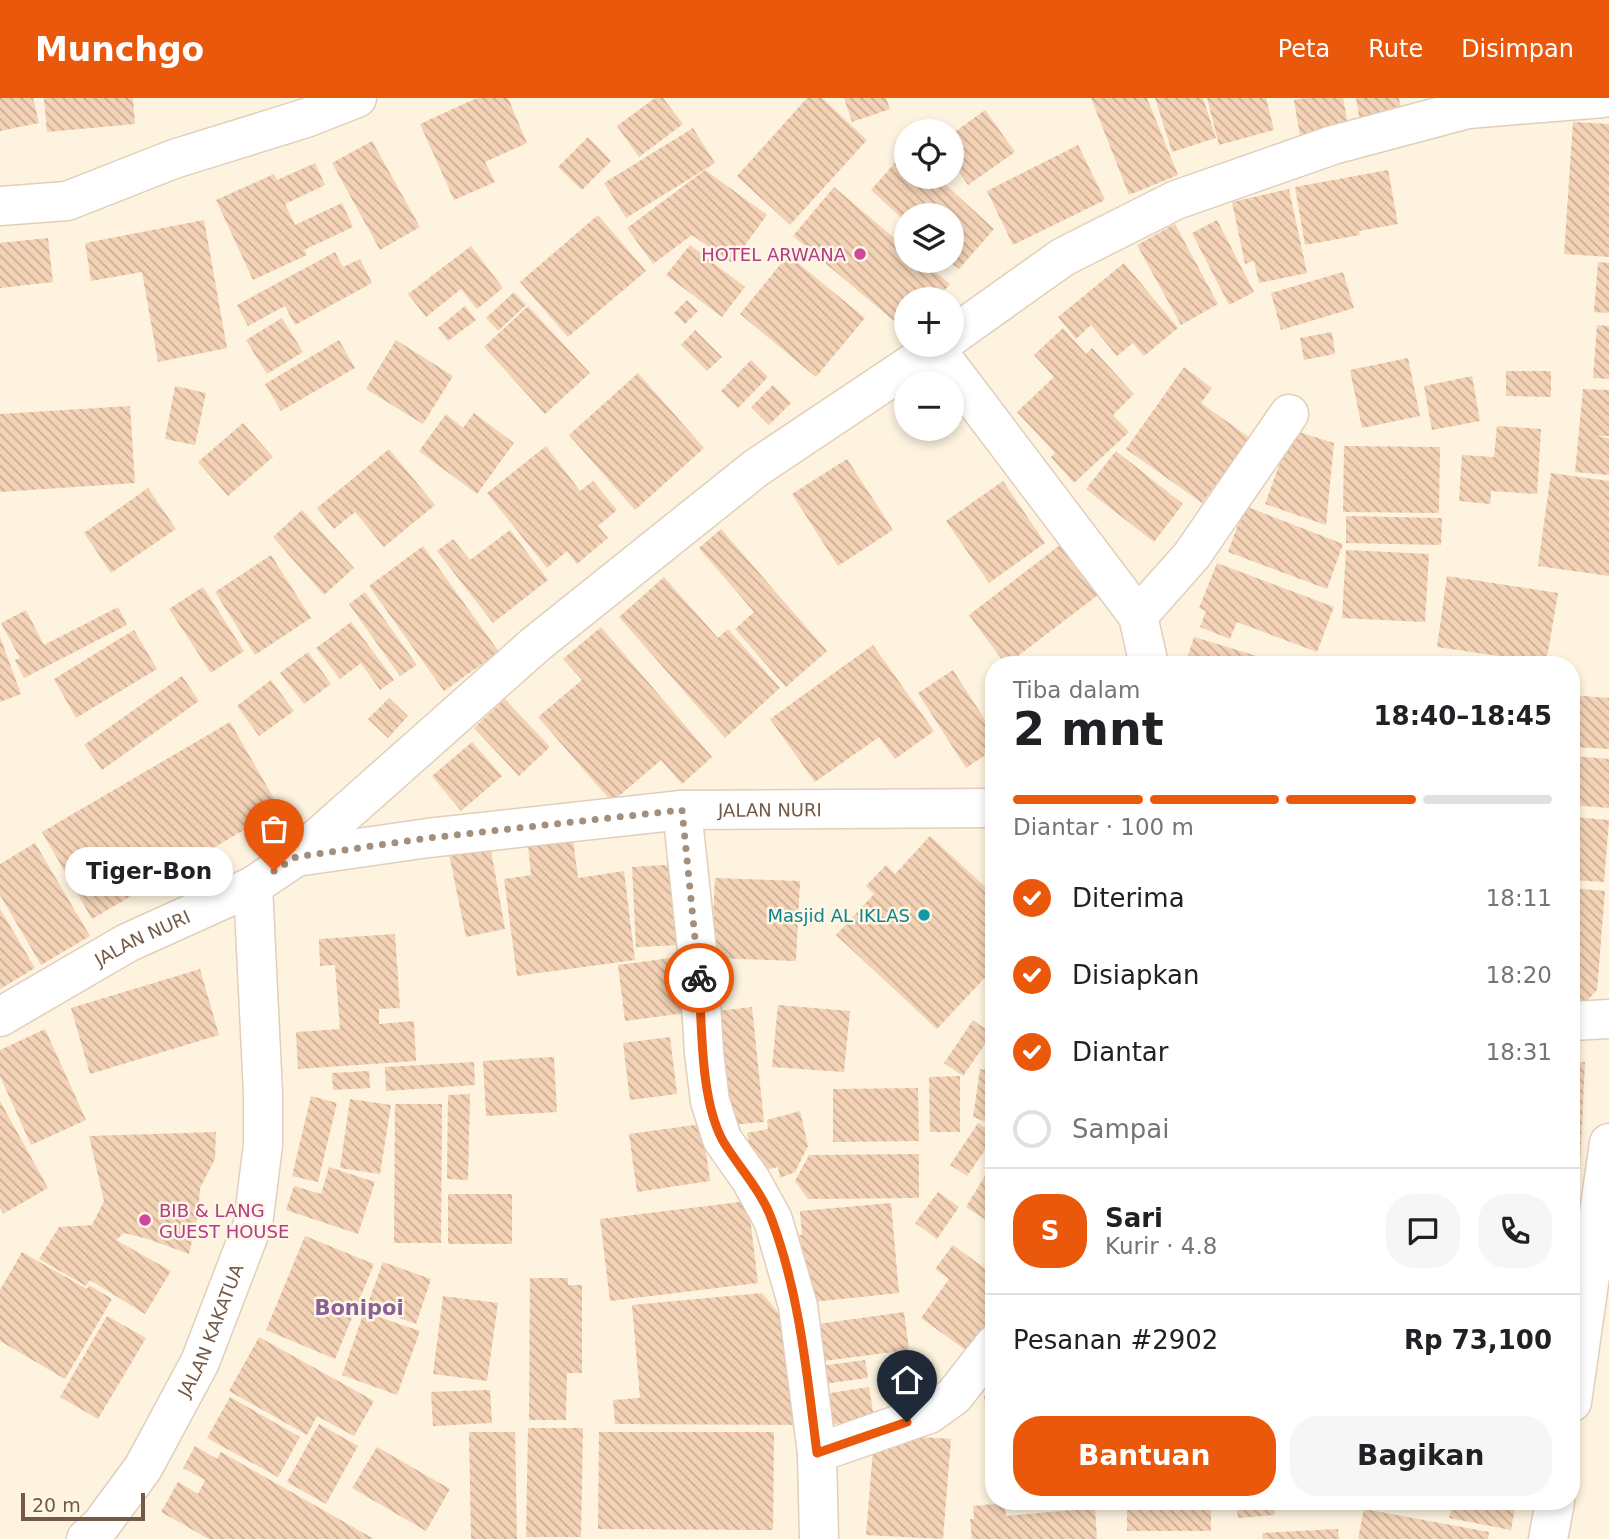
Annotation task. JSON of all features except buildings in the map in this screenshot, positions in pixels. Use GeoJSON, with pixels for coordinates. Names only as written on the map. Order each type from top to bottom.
{"type":"FeatureCollection","features":[{"type":"Feature","properties":{"kind":"street"},"geometry":{"type":"LineString","coordinates":[[0,206],[67,201],[174,159],[306,118],[357,98]]}},
{"type":"Feature","properties":{"kind":"street"},"geometry":{"type":"LineString","coordinates":[[964,327],[1063,257],[1176,200],[1333,145],[1468,109],[1603,98]]}},
{"type":"Feature","properties":{"kind":"street"},"geometry":{"type":"LineString","coordinates":[[296,857],[536,644],[755,468],[921,357]]}},
{"type":"Feature","properties":{"kind":"street"},"geometry":{"type":"LineString","coordinates":[[952,357],[1138,616],[1147,656]]}},
{"type":"Feature","properties":{"kind":"street"},"geometry":{"type":"LineString","coordinates":[[1138,616],[1192,555],[1289,414]]}},
{"type":"Feature","properties":{"kind":"street","name":"JALAN NURI"},"geometry":{"type":"LineString","coordinates":[[0,1017],[127,943],[253,886],[296,857],[428,838],[682,810],[985,808]]}},
{"type":"Feature","properties":{"kind":"street"},"geometry":{"type":"LineString","coordinates":[[682,810],[710,1101],[722,1139],[751,1180],[773,1220],[797,1306],[817,1453],[819,1539]]}},
{"type":"Feature","properties":{"kind":"street","name":"JALAN KAKATUA"},"geometry":{"type":"LineString","coordinates":[[86,1539],[101,1525],[143,1468],[200,1362],[253,1224],[263,1145],[253,886]]}},
{"type":"Feature","properties":{"kind":"street"},"geometry":{"type":"LineString","coordinates":[[1580,1021],[1609,1020]]}},
{"type":"Feature","properties":{"kind":"street"},"geometry":{"type":"LineString","coordinates":[[1580,1385],[1595,1353],[1609,1143]]}},
{"type":"Feature","properties":{"kind":"street"},"geometry":{"type":"LineString","coordinates":[[817,1453],[929,1415],[954,1396],[985,1356]]}},
{"type":"Feature","properties":{"kind":"street"},"geometry":{"type":"LineString","coordinates":[[1548,1539],[1553,1510]]}},
{"type":"Feature","properties":{"kind":"way so far"},"geometry":{"type":"LineString","coordinates":[[274,871],[296,857],[428,838],[682,810],[699,978]]}},
{"type":"Feature","properties":{"kind":"place","name":"HOTEL ARWANA"},"geometry":{"type":"Point","coordinates":[860,254]}},
{"type":"Feature","properties":{"kind":"place","name":"Tiger-Bon"},"geometry":{"type":"Point","coordinates":[274,871]}},
{"type":"Feature","properties":{"kind":"place","name":"Masjid AL IKLAS"},"geometry":{"type":"Point","coordinates":[924,915]}},
{"type":"Feature","properties":{"kind":"place","name":"BIB & LANG GUEST HOUSE"},"geometry":{"type":"Point","coordinates":[145,1220]}},
{"type":"Feature","properties":{"kind":"district","name":"Bonipoi"},"geometry":{"type":"Point","coordinates":[359,1308]}},
{"type":"Feature","properties":{"kind":"route"},"geometry":{"type":"LineString","coordinates":[[699,978],[710,1101],[722,1139],[751,1180],[773,1220],[797,1306],[817,1453],[907,1422]]}}]}
